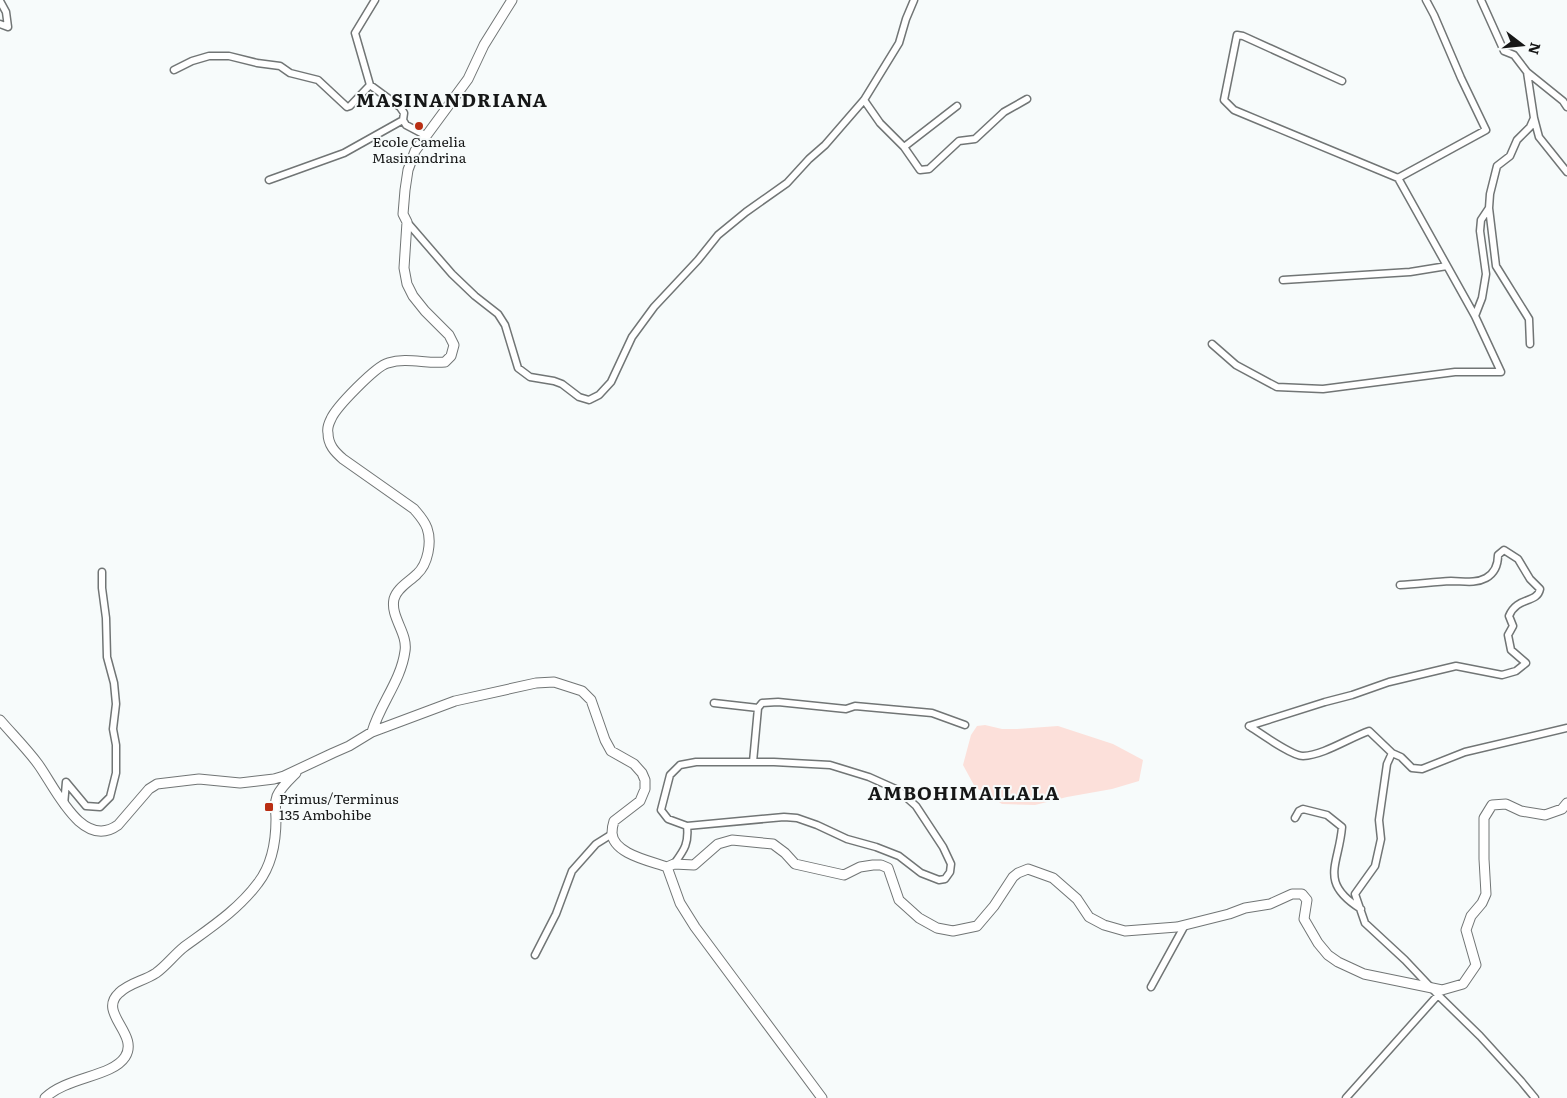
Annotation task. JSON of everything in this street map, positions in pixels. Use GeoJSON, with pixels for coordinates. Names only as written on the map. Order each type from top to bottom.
{"type":"FeatureCollection","features":[{"type":"Feature","properties":{"kind":"street"},"geometry":{"type":"LineString","coordinates":[[376,0],[355,33],[370,85],[400,107],[404,113],[403,120],[406,125],[425,135]]}},
{"type":"Feature","properties":{"kind":"street"},"geometry":{"type":"LineString","coordinates":[[512,0],[484,45],[468,79],[415,151],[408,170],[404,190],[403,214],[407,222],[452,274],[475,296],[498,314],[505,325],[518,368],[530,377],[562,384],[578,397],[590,400],[599,395],[611,382],[632,337],[654,307],[698,260],[718,235],[746,212],[787,183],[831,139],[864,100],[899,43],[914,0]]}},
{"type":"Feature","properties":{"kind":"street"},"geometry":{"type":"LineString","coordinates":[[1398,178],[1486,130],[1460,78],[1426,0]]}},
{"type":"Feature","properties":{"kind":"street"},"geometry":{"type":"LineString","coordinates":[[1481,0],[1504,51],[1514,55],[1527,72],[1563,101],[1567,108]]}},
{"type":"Feature","properties":{"kind":"street"},"geometry":{"type":"LineString","coordinates":[[0,1],[6,12],[8,27],[0,24]]}},
{"type":"Feature","properties":{"kind":"street"},"geometry":{"type":"LineString","coordinates":[[1212,344],[1236,365],[1277,387],[1324,389],[1454,372],[1501,372],[1475,316],[1398,178],[1234,110],[1224,100],[1237,35],[1342,81]]}},
{"type":"Feature","properties":{"kind":"street"},"geometry":{"type":"LineString","coordinates":[[174,70],[192,61],[209,56],[229,56],[280,66],[290,73],[318,80],[346,107],[350,106],[370,85]]}},
{"type":"Feature","properties":{"kind":"street"},"geometry":{"type":"LineString","coordinates":[[1527,72],[1539,137],[1567,172]]}},
{"type":"Feature","properties":{"kind":"street"},"geometry":{"type":"LineString","coordinates":[[864,100],[880,123],[904,147],[920,170],[929,169],[960,141],[975,139],[1004,112],[1026,99]]}},
{"type":"Feature","properties":{"kind":"street"},"geometry":{"type":"LineString","coordinates":[[904,147],[957,106]]}},
{"type":"Feature","properties":{"kind":"street"},"geometry":{"type":"LineString","coordinates":[[1530,344],[1529,319],[1496,266],[1489,208],[1490,194],[1497,166],[1510,156],[1517,140],[1530,127],[1534,118]]}},
{"type":"Feature","properties":{"kind":"street"},"geometry":{"type":"LineString","coordinates":[[269,180],[344,153],[403,120]]}},
{"type":"Feature","properties":{"kind":"street"},"geometry":{"type":"LineString","coordinates":[[1475,316],[1482,298],[1486,274],[1480,231],[1481,220],[1489,208]]}},
{"type":"Feature","properties":{"kind":"street"},"geometry":{"type":"LineString","coordinates":[[372,732],[376,718],[400,673],[406,650],[405,637],[394,609],[395,596],[403,586],[418,574],[424,565],[429,546],[428,533],[422,518],[414,509],[342,459],[331,446],[328,432],[334,413],[377,368],[396,361],[445,362],[453,352],[454,345],[449,334],[424,311],[407,284],[404,268],[407,222]]}},
{"type":"Feature","properties":{"kind":"street"},"geometry":{"type":"LineString","coordinates":[[1283,280],[1410,272],[1447,266]]}},
{"type":"Feature","properties":{"kind":"street"},"geometry":{"type":"LineString","coordinates":[[1400,585],[1428,582],[1475,582],[1492,575],[1498,564],[1498,556],[1504,550],[1518,558],[1530,579],[1540,588],[1540,592],[1536,597],[1518,603],[1509,616],[1513,626],[1508,635],[1512,650],[1526,663],[1516,671],[1502,675],[1456,666],[1389,682],[1249,726],[1293,754],[1303,756],[1324,751],[1369,731],[1392,753],[1401,756],[1412,768],[1422,768],[1465,752],[1567,728]]}},
{"type":"Feature","properties":{"kind":"street"},"geometry":{"type":"LineString","coordinates":[[64,805],[66,782],[86,806],[100,807],[110,797],[116,773],[116,745],[113,729],[116,704],[114,684],[107,657],[102,572]]}},
{"type":"Feature","properties":{"kind":"street"},"geometry":{"type":"LineString","coordinates":[[0,720],[37,763],[64,805],[81,824],[94,831],[107,830],[118,825],[149,789],[157,784],[199,779],[253,783],[274,779],[299,770],[354,744],[372,732],[454,701],[536,683],[554,682],[582,690],[591,700],[605,740],[611,750],[634,764],[645,780],[645,789],[640,800],[614,821],[612,834],[624,852],[671,865],[694,865],[718,844],[732,840],[774,844],[795,864],[844,875],[860,867],[881,865],[888,868],[899,900],[919,918],[937,928],[953,931],[978,926],[1013,877],[1028,869],[1053,878],[1077,899],[1089,917],[1104,925],[1125,931],[1177,927],[1245,908],[1270,904],[1292,894],[1302,894],[1307,900],[1304,919],[1318,943],[1338,962],[1364,974],[1442,990],[1464,984],[1476,965],[1466,930],[1470,916],[1482,903],[1486,894],[1484,818],[1492,805],[1506,804],[1521,810],[1545,814],[1562,809],[1567,803]]}},
{"type":"Feature","properties":{"kind":"street"},"geometry":{"type":"LineString","coordinates":[[753,762],[758,708],[762,703],[778,702],[846,709],[854,706],[932,713],[965,725]]}},
{"type":"Feature","properties":{"kind":"street"},"geometry":{"type":"LineString","coordinates":[[714,703],[758,708]]}},
{"type":"Feature","properties":{"kind":"street"},"geometry":{"type":"LineString","coordinates":[[1392,753],[1387,764],[1379,820],[1381,839],[1375,866],[1355,894],[1365,923],[1405,960],[1438,996],[1480,1036],[1535,1098]]}},
{"type":"Feature","properties":{"kind":"street"},"geometry":{"type":"LineString","coordinates":[[696,762],[830,765],[868,777],[898,790],[916,806],[943,847],[951,864],[950,872],[945,878],[939,880],[921,873],[900,856],[847,839],[818,825],[797,818],[784,817],[687,826],[668,819],[661,810],[670,775],[680,765],[696,762]]}},
{"type":"Feature","properties":{"kind":"street"},"geometry":{"type":"LineString","coordinates":[[45,1098],[63,1085],[116,1066],[124,1058],[129,1044],[113,1012],[114,998],[124,989],[161,969],[183,948],[213,927],[256,885],[264,874],[273,849],[278,794],[299,770]]}},
{"type":"Feature","properties":{"kind":"street"},"geometry":{"type":"LineString","coordinates":[[1294,818],[1303,809],[1328,815],[1342,827],[1334,863],[1336,884],[1348,901],[1360,909]]}},
{"type":"Feature","properties":{"kind":"street"},"geometry":{"type":"LineString","coordinates":[[687,826],[688,837],[686,844],[671,865],[680,903],[695,927],[822,1098]]}},
{"type":"Feature","properties":{"kind":"street"},"geometry":{"type":"LineString","coordinates":[[535,955],[556,914],[572,871],[596,844],[612,834]]}},
{"type":"Feature","properties":{"kind":"street"},"geometry":{"type":"LineString","coordinates":[[1151,987],[1185,925]]}},
{"type":"Feature","properties":{"kind":"street"},"geometry":{"type":"LineString","coordinates":[[1346,1098],[1438,996]]}},
{"type":"Feature","properties":{"kind":"shaded area"},"geometry":{"type":"Polygon","coordinates":[[[985,725],[1002,729],[1058,726],[1113,744],[1143,760],[1139,781],[1112,789],[1035,805],[1002,804],[975,787],[963,765],[971,735],[977,726],[985,725]]]}},
{"type":"Feature","properties":{"kind":"place","name":"Ecole Camelia Masinandrina"},"geometry":{"type":"Point","coordinates":[419,126]}},
{"type":"Feature","properties":{"kind":"place","name":"Primus/Terminus 135 Ambohibe"},"geometry":{"type":"Point","coordinates":[269,807]}},
{"type":"Feature","properties":{"kind":"district","name":"MASINANDRIANA"},"geometry":{"type":"Point","coordinates":[452,100]}},
{"type":"Feature","properties":{"kind":"district","name":"AMBOHIMAILALA"},"geometry":{"type":"Point","coordinates":[964,793]}}]}
